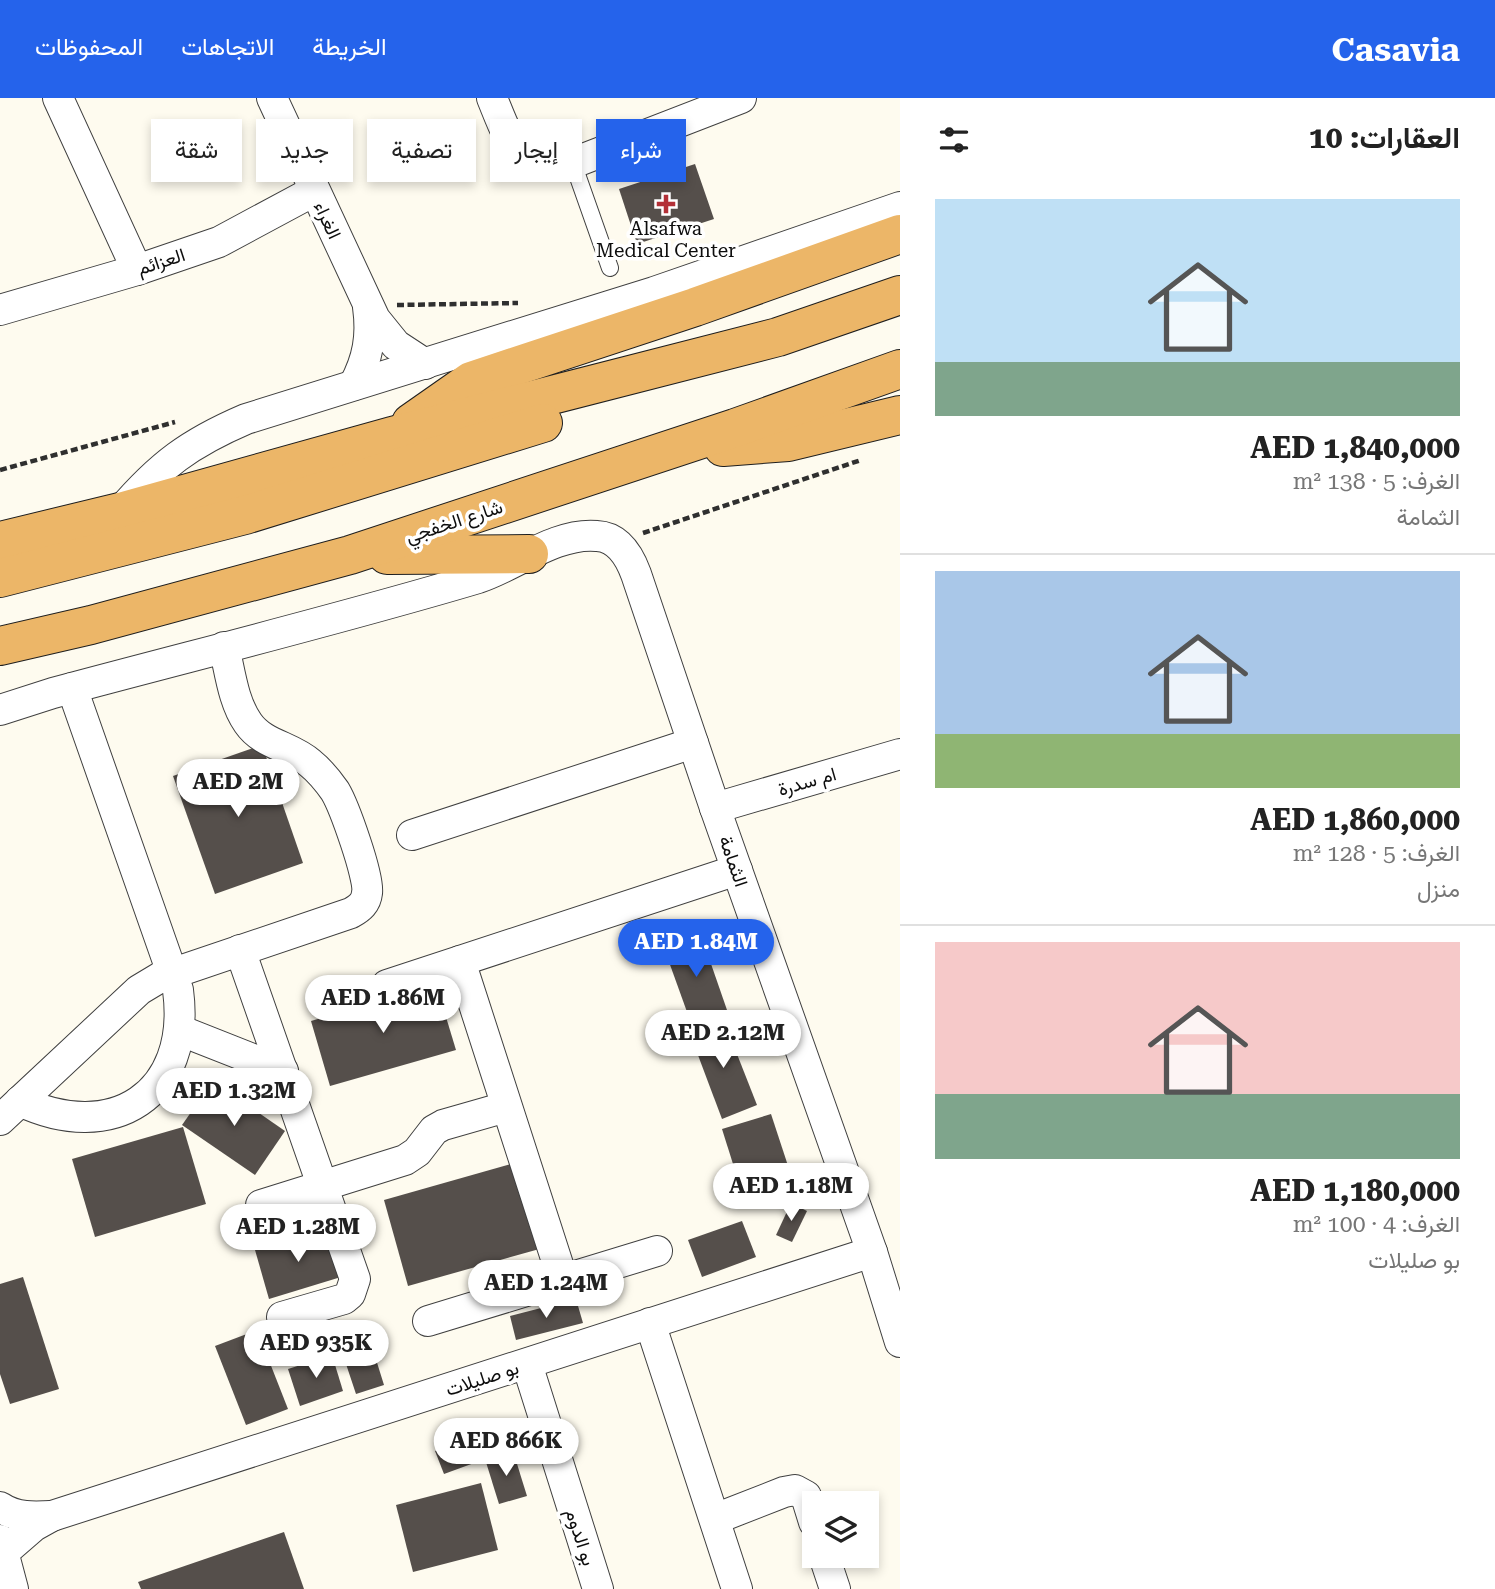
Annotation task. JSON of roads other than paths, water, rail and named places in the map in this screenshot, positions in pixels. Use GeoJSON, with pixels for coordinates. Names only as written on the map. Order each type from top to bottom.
{"type":"FeatureCollection","features":[{"type":"Feature","properties":{"kind":"highway"},"geometry":{"type":"LineString","coordinates":[[392,436],[471,381],[695,307],[900,234]]}},
{"type":"Feature","properties":{"kind":"highway"},"geometry":{"type":"LineString","coordinates":[[0,578],[245,515],[667,384],[778,337],[900,295]]}},
{"type":"Feature","properties":{"kind":"highway"},"geometry":{"type":"LineString","coordinates":[[0,541],[120,512],[392,436],[778,337]]}},
{"type":"Feature","properties":{"kind":"highway","name":"شارع الخفجي"},"geometry":{"type":"LineString","coordinates":[[0,646],[91,625],[350,555],[665,451],[900,369]]}},
{"type":"Feature","properties":{"kind":"highway"},"geometry":{"type":"LineString","coordinates":[[665,451],[788,442],[900,415]]}},
{"type":"Feature","properties":{"kind":"highway"},"geometry":{"type":"LineString","coordinates":[[350,555],[529,554]]}},
{"type":"Feature","properties":{"kind":"highway"},"geometry":{"type":"LineString","coordinates":[[0,669],[91,625]]}},
{"type":"Feature","properties":{"kind":"street"},"geometry":{"type":"LineString","coordinates":[[58,98],[137,270]]}},
{"type":"Feature","properties":{"kind":"street","name":"الغراء"},"geometry":{"type":"LineString","coordinates":[[272,98],[367,303],[384,333],[410,356],[425,364]]}},
{"type":"Feature","properties":{"kind":"street"},"geometry":{"type":"LineString","coordinates":[[492,98],[501,119]]}},
{"type":"Feature","properties":{"kind":"street"},"geometry":{"type":"LineString","coordinates":[[582,160],[741,98]]}},
{"type":"Feature","properties":{"kind":"street","name":"العزائم"},"geometry":{"type":"LineString","coordinates":[[0,310],[137,270],[219,242],[314,191]]}},
{"type":"Feature","properties":{"kind":"street"},"geometry":{"type":"LineString","coordinates":[[120,512],[146,482],[176,455],[210,435],[246,419],[654,292],[900,207]]}},
{"type":"Feature","properties":{"kind":"street","name":"الغراء"},"geometry":{"type":"LineString","coordinates":[[354,385],[368,354],[370,320],[367,303]]}},
{"type":"Feature","properties":{"kind":"street","name":"الثمامة"},"geometry":{"type":"LineString","coordinates":[[529,554],[546,547],[599,536],[616,542],[628,557],[872,1252],[900,1342]]}},
{"type":"Feature","properties":{"kind":"street"},"geometry":{"type":"LineString","coordinates":[[0,710],[476,578],[529,554]]}},
{"type":"Feature","properties":{"kind":"street"},"geometry":{"type":"LineString","coordinates":[[10,1110],[139,990],[172,972],[351,913],[364,903],[368,890],[344,810],[335,792],[308,761],[261,737],[252,729],[240,709],[224,647]]}},
{"type":"Feature","properties":{"kind":"street"},"geometry":{"type":"LineString","coordinates":[[10,1110],[75,1118],[109,1115],[125,1109],[146,1095],[163,1077],[171,1062],[179,1030],[181,1010],[178,990],[72,688]]}},
{"type":"Feature","properties":{"kind":"street"},"geometry":{"type":"LineString","coordinates":[[412,835],[693,743]]}},
{"type":"Feature","properties":{"kind":"street","name":"ام سدرة"},"geometry":{"type":"LineString","coordinates":[[715,808],[900,754]]}},
{"type":"Feature","properties":{"kind":"street"},"geometry":{"type":"LineString","coordinates":[[387,985],[737,870]]}},
{"type":"Feature","properties":{"kind":"street"},"geometry":{"type":"LineString","coordinates":[[240,950],[354,1270],[353,1287],[344,1299],[282,1317]]}},
{"type":"Feature","properties":{"kind":"street"},"geometry":{"type":"LineString","coordinates":[[460,961],[563,1280]]}},
{"type":"Feature","properties":{"kind":"street"},"geometry":{"type":"LineString","coordinates":[[179,1030],[283,1071]]}},
{"type":"Feature","properties":{"kind":"street"},"geometry":{"type":"LineString","coordinates":[[261,1205],[405,1160],[417,1152],[434,1130],[443,1125],[506,1107]]}},
{"type":"Feature","properties":{"kind":"street"},"geometry":{"type":"LineString","coordinates":[[428,1321],[657,1251]]}},
{"type":"Feature","properties":{"kind":"street","name":"بو صليلات"},"geometry":{"type":"LineString","coordinates":[[2,1546],[52,1516],[872,1252]]}},
{"type":"Feature","properties":{"kind":"street"},"geometry":{"type":"LineString","coordinates":[[650,1323],[737,1589]]}},
{"type":"Feature","properties":{"kind":"street","name":"بو الدوم"},"geometry":{"type":"LineString","coordinates":[[527,1364],[598,1589]]}},
{"type":"Feature","properties":{"kind":"street"},"geometry":{"type":"LineString","coordinates":[[715,1519],[784,1492],[795,1490],[802,1494]]}},
{"type":"Feature","properties":{"kind":"street","name":"بو صليلات"},"geometry":{"type":"LineString","coordinates":[[0,1507],[29,1518],[52,1516]]}},
{"type":"Feature","properties":{"kind":"street"},"geometry":{"type":"LineString","coordinates":[[2,1546],[13,1589]]}},
{"type":"Feature","properties":{"kind":"street"},"geometry":{"type":"LineString","coordinates":[[828,1568],[835,1589]]}},
{"type":"Feature","properties":{"kind":"lane"},"geometry":{"type":"LineString","coordinates":[[580,182],[610,268]]}},
{"type":"Feature","properties":{"kind":"place","name":"Alsafwa Medical Center"},"geometry":{"type":"Point","coordinates":[666,204]}}]}
